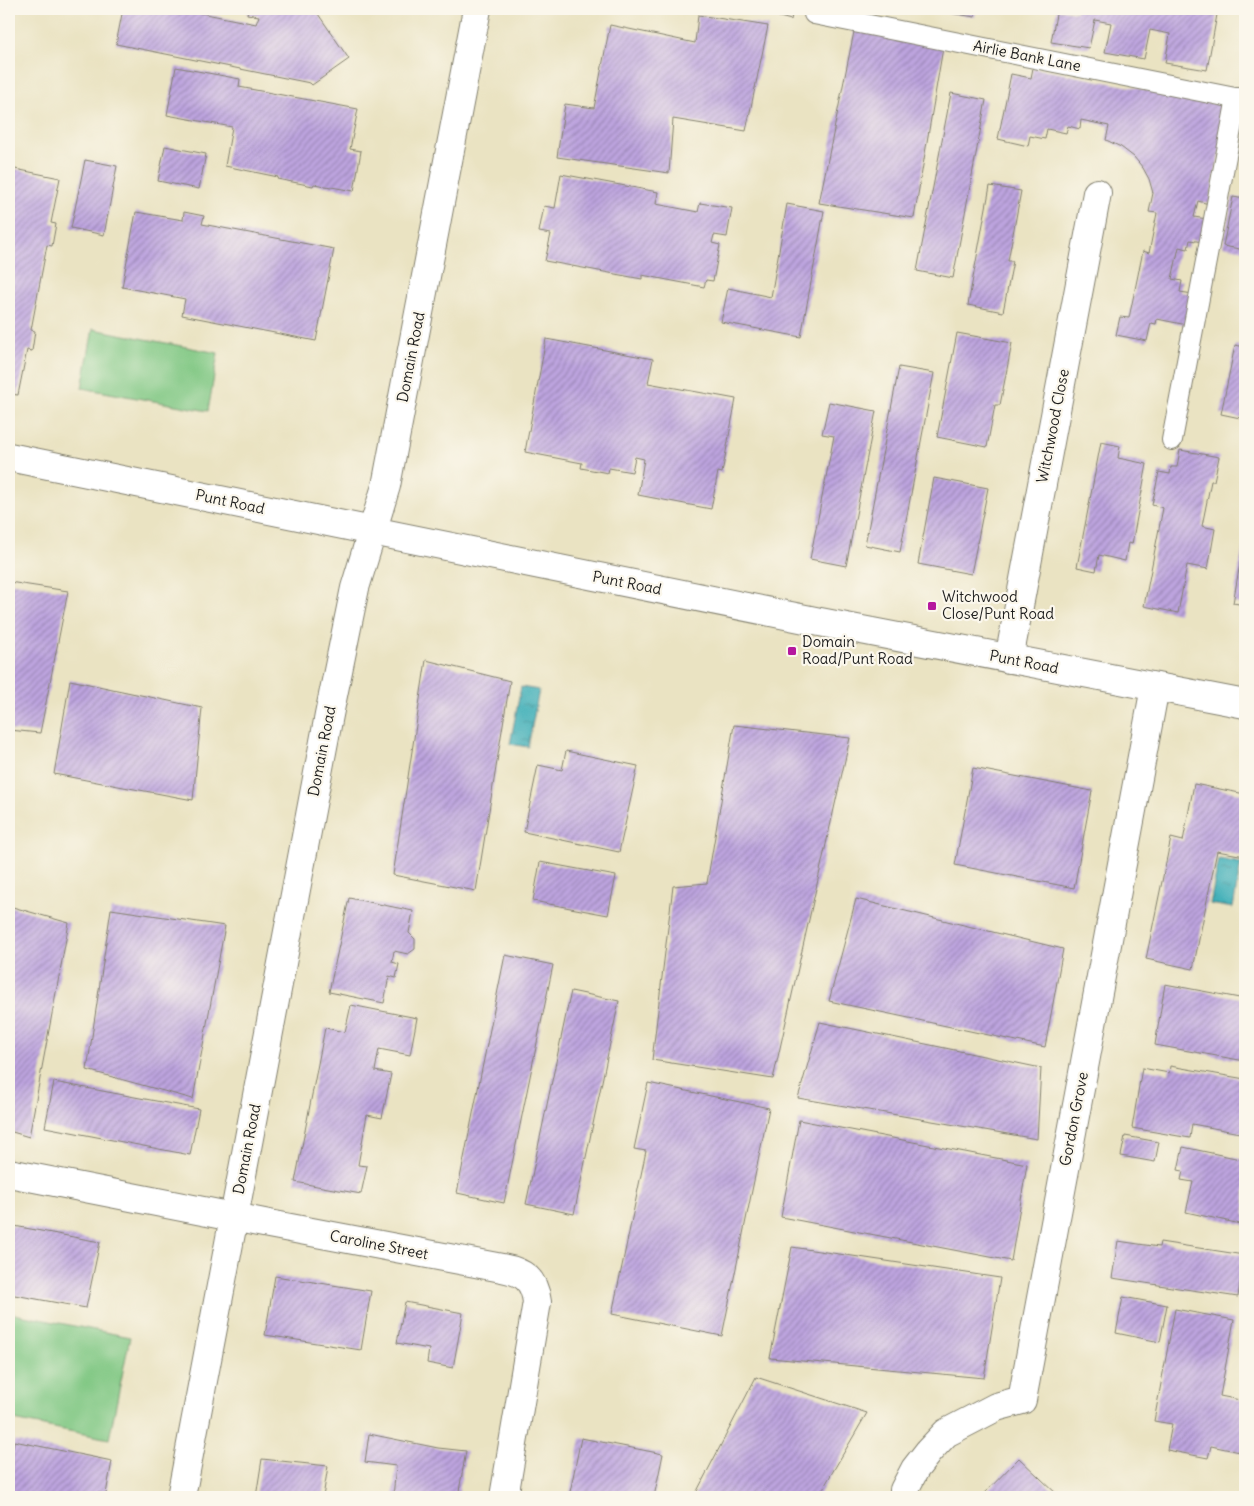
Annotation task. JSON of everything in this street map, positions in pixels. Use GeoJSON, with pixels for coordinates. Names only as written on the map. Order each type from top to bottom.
{"type":"FeatureCollection","features":[{"type":"Feature","properties":{"kind":"main road","name":"Domain Road"},"geometry":{"type":"LineString","coordinates":[[181,1497],[331,706],[355,588],[386,486],[477,9]]}},
{"type":"Feature","properties":{"kind":"main road","name":"Witchwood Close"},"geometry":{"type":"LineString","coordinates":[[1009,659],[1097,193]]}},
{"type":"Feature","properties":{"kind":"main road","name":"Punt Road"},"geometry":{"type":"LineString","coordinates":[[9,457],[1009,659],[1245,704]]}},
{"type":"Feature","properties":{"kind":"main road","name":"Gordon Grove"},"geometry":{"type":"LineString","coordinates":[[904,1490],[915,1470],[929,1451],[946,1433],[996,1407],[1022,1400],[1155,687]]}},
{"type":"Feature","properties":{"kind":"main road","name":"Caroline Street"},"geometry":{"type":"LineString","coordinates":[[9,1173],[521,1273],[528,1278],[536,1290],[537,1302],[504,1497]]}},
{"type":"Feature","properties":{"kind":"lane","name":"Airlie Bank Lane"},"geometry":{"type":"LineString","coordinates":[[815,9],[814,14],[1241,99]]}},
{"type":"Feature","properties":{"kind":"lane"},"geometry":{"type":"LineString","coordinates":[[1172,440],[1241,99]]}},
{"type":"Feature","properties":{"kind":"green space"},"geometry":{"type":"Polygon","coordinates":[[[93,329],[218,353],[208,411],[82,388],[93,329]]]}},
{"type":"Feature","properties":{"kind":"green space"},"geometry":{"type":"Polygon","coordinates":[[[9,1313],[130,1337],[109,1439],[9,1419],[9,1313]]]}},
{"type":"Feature","properties":{"kind":"water"},"geometry":{"type":"Polygon","coordinates":[[[521,687],[539,690],[528,747],[510,744],[521,687]]]}},
{"type":"Feature","properties":{"kind":"water"},"geometry":{"type":"Polygon","coordinates":[[[1219,859],[1241,863],[1233,908],[1210,904],[1219,859]]]}},
{"type":"Feature","properties":{"kind":"building"},"geometry":{"type":"Polygon","coordinates":[[[123,9],[181,9],[256,24],[259,16],[247,14],[248,9],[317,9],[316,11],[349,59],[312,85],[310,83],[116,44],[123,9]]]}},
{"type":"Feature","properties":{"kind":"building"},"geometry":{"type":"Polygon","coordinates":[[[750,9],[793,9],[791,20],[750,9]]]}},
{"type":"Feature","properties":{"kind":"building"},"geometry":{"type":"Polygon","coordinates":[[[930,9],[976,9],[975,17],[930,9]]]}},
{"type":"Feature","properties":{"kind":"building"},"geometry":{"type":"Polygon","coordinates":[[[1057,9],[1076,12],[1077,9],[1218,9],[1207,70],[1165,63],[1170,34],[1150,30],[1144,59],[1105,52],[1111,23],[1095,20],[1089,48],[1051,42],[1057,9]]]}},
{"type":"Feature","properties":{"kind":"building"},"geometry":{"type":"Polygon","coordinates":[[[698,15],[768,26],[746,131],[673,119],[669,173],[557,157],[565,104],[594,108],[610,25],[695,43],[698,15]]]}},
{"type":"Feature","properties":{"kind":"building"},"geometry":{"type":"Polygon","coordinates":[[[855,27],[944,42],[914,218],[819,203],[855,27]]]}},
{"type":"Feature","properties":{"kind":"building"},"geometry":{"type":"Polygon","coordinates":[[[176,67],[240,79],[239,87],[358,109],[350,149],[361,151],[354,191],[314,184],[313,186],[225,166],[232,127],[167,115],[176,67]]]}},
{"type":"Feature","properties":{"kind":"building"},"geometry":{"type":"Polygon","coordinates":[[[1033,68],[1229,106],[1209,204],[1198,201],[1194,217],[1207,219],[1203,242],[1190,240],[1188,249],[1179,247],[1172,279],[1182,281],[1180,292],[1193,294],[1187,325],[1157,319],[1156,324],[1151,323],[1147,341],[1116,335],[1120,317],[1129,318],[1143,251],[1149,253],[1157,213],[1149,212],[1153,193],[1143,168],[1134,157],[1121,147],[1106,140],[1109,126],[1081,120],[1080,129],[1068,126],[1066,133],[1047,129],[1045,139],[1030,136],[1028,146],[998,139],[1011,74],[1031,78],[1033,68]]]}},
{"type":"Feature","properties":{"kind":"building"},"geometry":{"type":"Polygon","coordinates":[[[951,93],[986,100],[953,278],[917,271],[951,93]]]}},
{"type":"Feature","properties":{"kind":"building"},"geometry":{"type":"Polygon","coordinates":[[[9,113],[12,114],[10,126],[9,126],[9,113]]]}},
{"type":"Feature","properties":{"kind":"building"},"geometry":{"type":"Polygon","coordinates":[[[165,146],[206,154],[199,189],[158,181],[165,146]]]}},
{"type":"Feature","properties":{"kind":"building"},"geometry":{"type":"Polygon","coordinates":[[[85,160],[117,166],[104,235],[71,228],[85,160]]]}},
{"type":"Feature","properties":{"kind":"building"},"geometry":{"type":"Polygon","coordinates":[[[10,168],[60,178],[51,223],[56,224],[52,246],[47,245],[31,330],[35,331],[32,351],[27,350],[18,395],[9,394],[10,168]]]}},
{"type":"Feature","properties":{"kind":"building"},"geometry":{"type":"Polygon","coordinates":[[[561,174],[658,192],[656,204],[698,212],[700,203],[732,208],[727,237],[714,235],[712,243],[720,245],[713,281],[706,280],[704,287],[642,275],[642,279],[545,261],[551,234],[539,232],[544,206],[555,208],[561,174]]]}},
{"type":"Feature","properties":{"kind":"building"},"geometry":{"type":"Polygon","coordinates":[[[990,186],[1021,191],[1008,261],[1013,261],[1003,312],[968,305],[990,186]]]}},
{"type":"Feature","properties":{"kind":"building"},"geometry":{"type":"Polygon","coordinates":[[[1233,197],[1245,199],[1245,250],[1223,246],[1233,197]]]}},
{"type":"Feature","properties":{"kind":"building"},"geometry":{"type":"Polygon","coordinates":[[[787,204],[824,211],[801,337],[721,322],[728,288],[771,297],[787,204]]]}},
{"type":"Feature","properties":{"kind":"building"},"geometry":{"type":"Polygon","coordinates":[[[136,212],[183,220],[184,212],[204,216],[202,224],[334,249],[316,341],[182,315],[185,299],[122,287],[136,212]]]}},
{"type":"Feature","properties":{"kind":"building"},"geometry":{"type":"Polygon","coordinates":[[[957,333],[1012,343],[1000,405],[995,405],[987,447],[937,437],[957,333]]]}},
{"type":"Feature","properties":{"kind":"building"},"geometry":{"type":"Polygon","coordinates":[[[546,339],[653,359],[648,383],[736,399],[722,473],[718,472],[711,509],[638,495],[644,459],[635,457],[632,472],[609,468],[608,473],[581,468],[582,463],[525,452],[546,339]]]}},
{"type":"Feature","properties":{"kind":"building"},"geometry":{"type":"Polygon","coordinates":[[[1235,345],[1245,347],[1245,419],[1221,414],[1235,345]]]}},
{"type":"Feature","properties":{"kind":"building"},"geometry":{"type":"Polygon","coordinates":[[[899,367],[934,373],[900,552],[865,545],[899,367]]]}},
{"type":"Feature","properties":{"kind":"building"},"geometry":{"type":"Polygon","coordinates":[[[829,402],[876,411],[846,566],[810,559],[834,436],[822,434],[829,402]]]}},
{"type":"Feature","properties":{"kind":"building"},"geometry":{"type":"Polygon","coordinates":[[[1101,442],[1120,446],[1118,458],[1147,464],[1132,544],[1128,543],[1125,561],[1099,555],[1096,571],[1077,567],[1101,442]]]}},
{"type":"Feature","properties":{"kind":"building"},"geometry":{"type":"Polygon","coordinates":[[[1180,450],[1219,457],[1214,481],[1211,481],[1202,526],[1215,529],[1208,569],[1187,565],[1178,613],[1144,606],[1163,508],[1152,505],[1159,472],[1170,474],[1171,467],[1177,467],[1180,450]]]}},
{"type":"Feature","properties":{"kind":"building"},"geometry":{"type":"Polygon","coordinates":[[[934,478],[988,488],[971,574],[918,564],[934,478]]]}},
{"type":"Feature","properties":{"kind":"building"},"geometry":{"type":"Polygon","coordinates":[[[1245,541],[1245,605],[1233,603],[1245,541]]]}},
{"type":"Feature","properties":{"kind":"building"},"geometry":{"type":"Polygon","coordinates":[[[9,582],[68,591],[40,733],[9,730],[9,582]]]}},
{"type":"Feature","properties":{"kind":"building"},"geometry":{"type":"Polygon","coordinates":[[[426,660],[510,681],[476,891],[393,875],[426,660]]]}},
{"type":"Feature","properties":{"kind":"building"},"geometry":{"type":"Polygon","coordinates":[[[70,680],[202,708],[193,800],[54,774],[70,680]]]}},
{"type":"Feature","properties":{"kind":"building"},"geometry":{"type":"Polygon","coordinates":[[[734,725],[850,738],[773,1079],[652,1060],[673,886],[707,883],[734,725]]]}},
{"type":"Feature","properties":{"kind":"building"},"geometry":{"type":"Polygon","coordinates":[[[566,751],[638,766],[619,852],[524,832],[538,765],[562,770],[566,751]]]}},
{"type":"Feature","properties":{"kind":"building"},"geometry":{"type":"Polygon","coordinates":[[[973,768],[1092,791],[1074,888],[955,865],[973,768]]]}},
{"type":"Feature","properties":{"kind":"building"},"geometry":{"type":"Polygon","coordinates":[[[1194,784],[1245,794],[1245,856],[1217,851],[1193,969],[1146,959],[1171,838],[1183,841],[1194,784]]]}},
{"type":"Feature","properties":{"kind":"building"},"geometry":{"type":"Polygon","coordinates":[[[540,862],[616,876],[608,915],[533,901],[540,862]]]}},
{"type":"Feature","properties":{"kind":"building"},"geometry":{"type":"Polygon","coordinates":[[[349,898],[413,911],[409,933],[415,939],[415,949],[408,954],[394,951],[392,962],[399,964],[396,978],[389,976],[384,1003],[329,992],[349,898]]]}},
{"type":"Feature","properties":{"kind":"building"},"geometry":{"type":"Polygon","coordinates":[[[856,899],[1063,949],[1045,1047],[829,1001],[856,899]]]}},
{"type":"Feature","properties":{"kind":"building"},"geometry":{"type":"Polygon","coordinates":[[[9,906],[69,923],[29,1137],[9,1131],[9,906]]]}},
{"type":"Feature","properties":{"kind":"building"},"geometry":{"type":"Polygon","coordinates":[[[111,909],[225,926],[193,1099],[87,1070],[111,909]]]}},
{"type":"Feature","properties":{"kind":"building"},"geometry":{"type":"Polygon","coordinates":[[[505,955],[553,965],[504,1203],[457,1193],[505,955]]]}},
{"type":"Feature","properties":{"kind":"building"},"geometry":{"type":"Polygon","coordinates":[[[1165,984],[1245,999],[1245,1061],[1155,1045],[1165,984]]]}},
{"type":"Feature","properties":{"kind":"building"},"geometry":{"type":"Polygon","coordinates":[[[571,991],[619,1001],[574,1214],[526,1204],[571,991]]]}},
{"type":"Feature","properties":{"kind":"building"},"geometry":{"type":"Polygon","coordinates":[[[351,1005],[417,1018],[410,1055],[379,1049],[375,1071],[391,1074],[382,1118],[367,1115],[358,1165],[367,1166],[361,1194],[295,1182],[325,1028],[345,1032],[351,1005]]]}},
{"type":"Feature","properties":{"kind":"building"},"geometry":{"type":"Polygon","coordinates":[[[820,1022],[1041,1068],[1037,1139],[798,1098],[820,1022]]]}},
{"type":"Feature","properties":{"kind":"building"},"geometry":{"type":"Polygon","coordinates":[[[1170,1066],[1245,1079],[1245,1134],[1192,1124],[1190,1138],[1132,1128],[1142,1068],[1169,1073],[1170,1066]]]}},
{"type":"Feature","properties":{"kind":"building"},"geometry":{"type":"Polygon","coordinates":[[[54,1082],[199,1109],[190,1155],[45,1127],[54,1082]]]}},
{"type":"Feature","properties":{"kind":"building"},"geometry":{"type":"Polygon","coordinates":[[[648,1083],[769,1108],[722,1336],[612,1314],[646,1151],[634,1149],[648,1083]]]}},
{"type":"Feature","properties":{"kind":"building"},"geometry":{"type":"Polygon","coordinates":[[[799,1120],[1027,1164],[1011,1261],[781,1217],[799,1120]]]}},
{"type":"Feature","properties":{"kind":"building"},"geometry":{"type":"Polygon","coordinates":[[[1125,1136],[1159,1142],[1155,1162],[1121,1156],[1125,1136]]]}},
{"type":"Feature","properties":{"kind":"building"},"geometry":{"type":"Polygon","coordinates":[[[1183,1147],[1245,1160],[1245,1225],[1186,1212],[1193,1182],[1181,1180],[1183,1171],[1178,1170],[1183,1147]]]}},
{"type":"Feature","properties":{"kind":"building"},"geometry":{"type":"Polygon","coordinates":[[[9,1225],[100,1242],[86,1308],[9,1294],[9,1225]]]}},
{"type":"Feature","properties":{"kind":"building"},"geometry":{"type":"Polygon","coordinates":[[[1118,1241],[1159,1247],[1160,1242],[1244,1255],[1238,1297],[1112,1278],[1118,1241]]]}},
{"type":"Feature","properties":{"kind":"building"},"geometry":{"type":"Polygon","coordinates":[[[792,1247],[1000,1278],[984,1378],[770,1358],[792,1247]]]}},
{"type":"Feature","properties":{"kind":"building"},"geometry":{"type":"Polygon","coordinates":[[[275,1276],[371,1291],[361,1350],[265,1335],[275,1276]]]}},
{"type":"Feature","properties":{"kind":"building"},"geometry":{"type":"Polygon","coordinates":[[[1123,1297],[1167,1305],[1160,1342],[1116,1333],[1123,1297]]]}},
{"type":"Feature","properties":{"kind":"building"},"geometry":{"type":"Polygon","coordinates":[[[405,1302],[463,1313],[453,1368],[427,1363],[429,1349],[397,1343],[405,1302]]]}},
{"type":"Feature","properties":{"kind":"building"},"geometry":{"type":"Polygon","coordinates":[[[1175,1309],[1234,1320],[1220,1396],[1245,1401],[1245,1453],[1211,1446],[1208,1458],[1167,1450],[1172,1424],[1154,1421],[1175,1309]]]}},
{"type":"Feature","properties":{"kind":"building"},"geometry":{"type":"Polygon","coordinates":[[[756,1377],[867,1413],[818,1497],[694,1497],[756,1377]]]}},
{"type":"Feature","properties":{"kind":"building"},"geometry":{"type":"Polygon","coordinates":[[[369,1434],[438,1448],[466,1451],[458,1497],[393,1497],[396,1466],[365,1462],[369,1434]]]}},
{"type":"Feature","properties":{"kind":"building"},"geometry":{"type":"Polygon","coordinates":[[[581,1438],[663,1454],[654,1497],[569,1497],[581,1438]]]}},
{"type":"Feature","properties":{"kind":"building"},"geometry":{"type":"Polygon","coordinates":[[[14,1441],[112,1461],[106,1494],[98,1493],[97,1497],[9,1497],[9,1468],[14,1441]]]}},
{"type":"Feature","properties":{"kind":"building"},"geometry":{"type":"Polygon","coordinates":[[[1019,1458],[1060,1497],[981,1497],[1019,1458]]]}},
{"type":"Feature","properties":{"kind":"building"},"geometry":{"type":"Polygon","coordinates":[[[262,1459],[328,1466],[323,1497],[256,1497],[262,1459]]]}},
{"type":"Feature","properties":{"kind":"place","name":"Witchwood Close/Punt Road"},"geometry":{"type":"Point","coordinates":[932,606]}},
{"type":"Feature","properties":{"kind":"place","name":"Domain Road/Punt Road"},"geometry":{"type":"Point","coordinates":[792,651]}}]}
